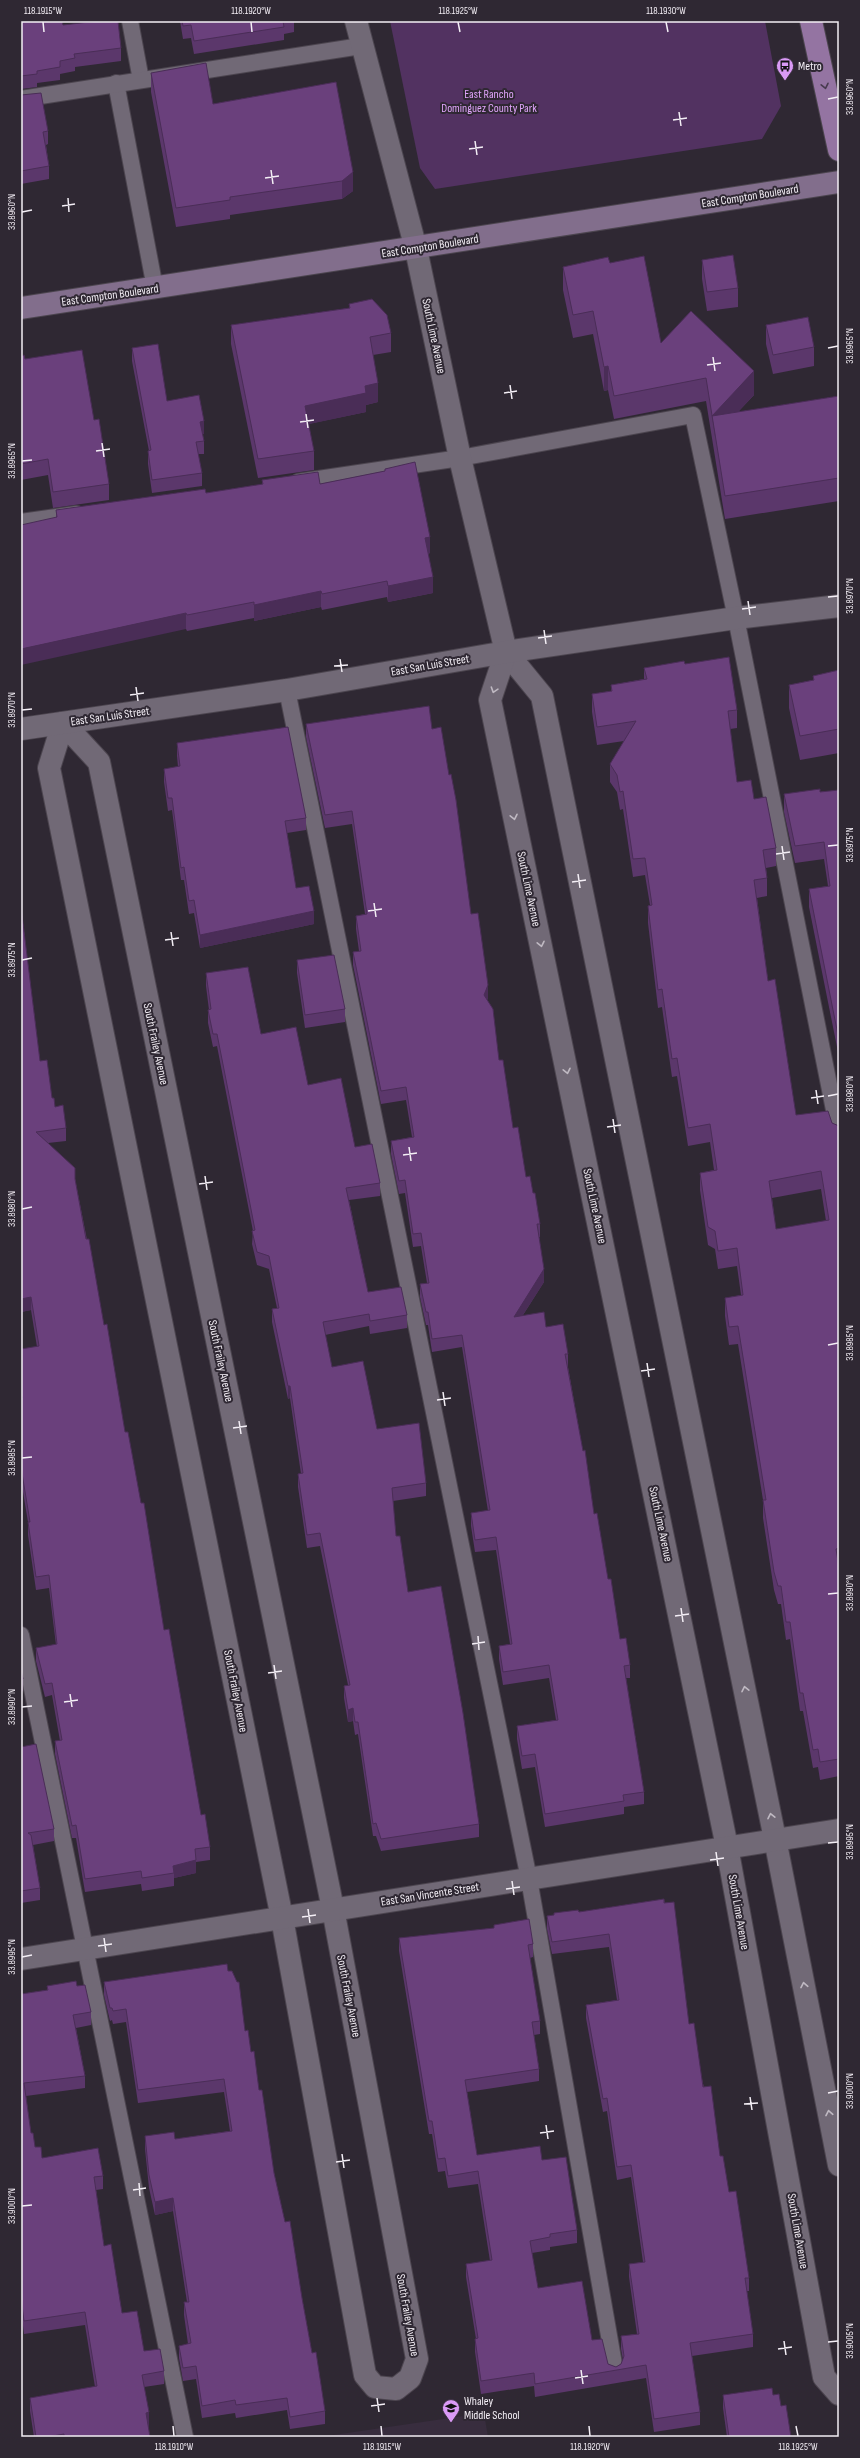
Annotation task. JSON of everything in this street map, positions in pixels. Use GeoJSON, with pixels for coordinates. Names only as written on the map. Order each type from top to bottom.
{"type":"FeatureCollection","features":[{"type":"Feature","properties":{"kind":"main road"},"geometry":{"type":"LineString","coordinates":[[811,21],[839,150]]}},
{"type":"Feature","properties":{"kind":"main road","name":"East Compton Boulevard"},"geometry":{"type":"LineString","coordinates":[[21,308],[416,249],[839,182]]}},
{"type":"Feature","properties":{"kind":"street","name":"South Lime Avenue"},"geometry":{"type":"LineString","coordinates":[[356,21],[361,46],[416,249],[460,458],[506,652],[542,696],[775,1839],[839,2165]]}},
{"type":"Feature","properties":{"kind":"street","name":"East San Luis Street"},"geometry":{"type":"LineString","coordinates":[[21,729],[287,690],[506,652],[736,618],[839,606]]}},
{"type":"Feature","properties":{"kind":"street","name":"South Lime Avenue"},"geometry":{"type":"LineString","coordinates":[[506,652],[490,700],[727,1847],[824,2377],[839,2394]]}},
{"type":"Feature","properties":{"kind":"street","name":"South Frailey Avenue"},"geometry":{"type":"LineString","coordinates":[[63,723],[98,762],[332,1909],[417,2359],[410,2378],[396,2389],[375,2387],[365,2375],[282,1918],[49,768],[63,723]]}},
{"type":"Feature","properties":{"kind":"street","name":"East San Vincente Street"},"geometry":{"type":"LineString","coordinates":[[21,1959],[839,1830]]}},
{"type":"Feature","properties":{"kind":"lane"},"geometry":{"type":"LineString","coordinates":[[130,21],[141,80]]}},
{"type":"Feature","properties":{"kind":"lane"},"geometry":{"type":"LineString","coordinates":[[21,99],[361,46]]}},
{"type":"Feature","properties":{"kind":"lane"},"geometry":{"type":"LineString","coordinates":[[116,84],[155,288]]}},
{"type":"Feature","properties":{"kind":"lane"},"geometry":{"type":"LineString","coordinates":[[282,484],[460,458],[692,415],[736,618],[839,1135]]}},
{"type":"Feature","properties":{"kind":"lane"},"geometry":{"type":"LineString","coordinates":[[21,522],[95,511]]}},
{"type":"Feature","properties":{"kind":"lane"},"geometry":{"type":"LineString","coordinates":[[287,690],[529,1880],[615,2370]]}},
{"type":"Feature","properties":{"kind":"lane"},"geometry":{"type":"LineString","coordinates":[[21,1635],[185,2437]]}},
{"type":"Feature","properties":{"kind":"shaded area","name":"Whaley Middle School"},"geometry":{"type":"Polygon","coordinates":[[[484,2413],[488,2437],[320,2437],[484,2413]]]}},
{"type":"Feature","properties":{"kind":"green space","name":"East Rancho Dominguez County Park"},"geometry":{"type":"Polygon","coordinates":[[[390,21],[765,21],[781,106],[762,139],[435,189],[420,168],[390,21]]]}},
{"type":"Feature","properties":{"kind":"building"},"geometry":{"type":"Polygon","coordinates":[[[21,21],[62,21],[63,25],[98,21],[118,21],[121,48],[74,54],[75,58],[60,61],[60,67],[37,71],[37,74],[21,76],[21,21]]]}},
{"type":"Feature","properties":{"kind":"building"},"geometry":{"type":"Polygon","coordinates":[[[182,21],[283,21],[284,27],[194,41],[191,25],[183,26],[182,21]]]}},
{"type":"Feature","properties":{"kind":"building"},"geometry":{"type":"Polygon","coordinates":[[[206,63],[213,104],[336,82],[353,172],[342,181],[230,197],[230,200],[176,208],[151,73],[206,63]]]}},
{"type":"Feature","properties":{"kind":"building"},"geometry":{"type":"Polygon","coordinates":[[[41,93],[48,131],[43,132],[49,166],[21,171],[21,95],[41,93]]]}},
{"type":"Feature","properties":{"kind":"building"},"geometry":{"type":"Polygon","coordinates":[[[733,255],[738,288],[707,292],[702,260],[733,255]]]}},
{"type":"Feature","properties":{"kind":"building"},"geometry":{"type":"Polygon","coordinates":[[[644,256],[661,343],[691,311],[754,371],[712,416],[706,378],[614,396],[608,366],[604,367],[593,311],[573,315],[563,267],[608,257],[610,263],[644,256]]]}},
{"type":"Feature","properties":{"kind":"building"},"geometry":{"type":"Polygon","coordinates":[[[372,299],[387,315],[391,333],[370,337],[378,383],[365,386],[366,393],[305,406],[314,451],[258,459],[231,325],[350,308],[349,304],[372,299]]]}},
{"type":"Feature","properties":{"kind":"building"},"geometry":{"type":"Polygon","coordinates":[[[808,317],[814,347],[773,355],[766,325],[808,317]]]}},
{"type":"Feature","properties":{"kind":"building"},"geometry":{"type":"Polygon","coordinates":[[[158,344],[167,401],[199,395],[204,421],[200,422],[204,441],[196,442],[202,473],[152,480],[148,451],[151,450],[132,348],[158,344]]]}},
{"type":"Feature","properties":{"kind":"building"},"geometry":{"type":"Polygon","coordinates":[[[82,350],[94,420],[99,419],[109,484],[53,492],[48,459],[21,464],[21,356],[24,355],[25,359],[82,350]]]}},
{"type":"Feature","properties":{"kind":"building"},"geometry":{"type":"Polygon","coordinates":[[[839,396],[839,478],[725,496],[712,416],[839,396]]]}},
{"type":"Feature","properties":{"kind":"building"},"geometry":{"type":"Polygon","coordinates":[[[415,462],[430,537],[425,538],[433,577],[388,586],[387,581],[322,594],[321,591],[254,605],[254,602],[187,615],[186,613],[21,649],[21,525],[57,517],[56,510],[205,489],[206,493],[263,484],[262,480],[318,472],[320,484],[385,471],[385,469],[415,462]]]}},
{"type":"Feature","properties":{"kind":"building"},"geometry":{"type":"Polygon","coordinates":[[[729,657],[737,710],[728,711],[737,782],[751,780],[754,799],[766,797],[776,848],[763,850],[767,878],[754,880],[768,981],[775,979],[796,1115],[828,1111],[832,1123],[839,1126],[839,1548],[836,1549],[839,1568],[839,1759],[820,1762],[818,1749],[813,1750],[803,1693],[800,1693],[790,1622],[786,1622],[781,1586],[778,1586],[774,1572],[763,1500],[766,1500],[738,1326],[729,1327],[725,1298],[743,1295],[737,1248],[718,1251],[715,1231],[708,1227],[700,1173],[717,1170],[710,1124],[688,1128],[677,1058],[672,1059],[662,989],[658,990],[648,906],[652,905],[645,858],[633,859],[623,791],[620,792],[617,775],[610,764],[636,721],[597,727],[592,694],[612,691],[611,685],[647,679],[644,668],[684,661],[685,664],[729,657]],[[821,1171],[769,1181],[776,1229],[829,1220],[821,1171]]]}},
{"type":"Feature","properties":{"kind":"building"},"geometry":{"type":"Polygon","coordinates":[[[839,670],[839,729],[800,736],[789,685],[814,680],[813,676],[839,670]]]}},
{"type":"Feature","properties":{"kind":"building"},"geometry":{"type":"Polygon","coordinates":[[[429,706],[432,729],[441,727],[449,775],[451,774],[456,800],[471,914],[478,913],[488,985],[484,995],[493,1009],[499,1060],[503,1060],[513,1128],[518,1127],[526,1177],[530,1176],[533,1193],[535,1193],[540,1224],[537,1224],[544,1269],[514,1317],[544,1312],[546,1327],[563,1324],[568,1354],[565,1354],[583,1451],[585,1450],[594,1514],[597,1513],[608,1579],[611,1579],[620,1639],[626,1638],[630,1665],[624,1666],[644,1792],[623,1795],[624,1801],[545,1814],[535,1754],[522,1756],[517,1726],[558,1720],[549,1665],[503,1672],[499,1646],[512,1644],[496,1537],[475,1540],[471,1513],[490,1510],[462,1335],[432,1339],[428,1312],[426,1312],[420,1284],[429,1283],[421,1233],[413,1234],[405,1180],[399,1181],[391,1141],[414,1137],[406,1087],[381,1091],[353,952],[361,951],[356,916],[367,914],[352,811],[325,815],[306,724],[429,706]]]}},
{"type":"Feature","properties":{"kind":"building"},"geometry":{"type":"Polygon","coordinates":[[[288,727],[306,818],[285,821],[296,888],[309,886],[314,911],[200,935],[194,900],[189,901],[184,867],[181,868],[172,798],[168,798],[164,769],[180,766],[177,743],[288,727]]]}},
{"type":"Feature","properties":{"kind":"building"},"geometry":{"type":"Polygon","coordinates":[[[820,789],[820,792],[839,790],[839,1040],[809,889],[830,886],[824,842],[795,846],[784,794],[820,789]]]}},
{"type":"Feature","properties":{"kind":"building"},"geometry":{"type":"Polygon","coordinates":[[[21,907],[40,1061],[47,1060],[52,1098],[54,1098],[55,1107],[63,1105],[66,1128],[36,1132],[75,1168],[75,1179],[86,1239],[89,1239],[104,1325],[107,1324],[125,1432],[128,1432],[141,1503],[144,1503],[164,1630],[169,1629],[201,1815],[205,1814],[210,1847],[195,1849],[196,1860],[173,1866],[174,1873],[142,1878],[141,1871],[85,1879],[76,1825],[72,1826],[55,1741],[62,1740],[52,1683],[45,1684],[36,1648],[57,1644],[49,1575],[36,1577],[28,1522],[30,1522],[21,1467],[21,1349],[39,1346],[31,1297],[21,1299],[21,907]]]}},
{"type":"Feature","properties":{"kind":"building"},"geometry":{"type":"Polygon","coordinates":[[[334,955],[345,1009],[305,1015],[297,960],[334,955]]]}},
{"type":"Feature","properties":{"kind":"building"},"geometry":{"type":"Polygon","coordinates":[[[248,967],[261,1034],[296,1027],[308,1085],[341,1078],[355,1147],[372,1144],[380,1183],[346,1188],[368,1292],[401,1287],[407,1315],[370,1321],[369,1314],[323,1322],[332,1367],[363,1361],[377,1429],[419,1423],[426,1483],[392,1488],[396,1536],[400,1536],[408,1592],[441,1586],[463,1713],[479,1824],[381,1839],[376,1823],[373,1824],[358,1722],[355,1722],[353,1708],[348,1710],[344,1686],[350,1685],[320,1533],[307,1535],[298,1474],[303,1473],[290,1386],[288,1386],[272,1309],[279,1308],[269,1256],[257,1252],[252,1231],[255,1230],[217,1034],[213,1034],[208,1010],[211,1009],[206,973],[248,967]]]}},
{"type":"Feature","properties":{"kind":"building"},"geometry":{"type":"Polygon","coordinates":[[[36,1744],[54,1829],[28,1833],[31,1835],[40,1888],[21,1891],[21,1747],[36,1744]]]}},
{"type":"Feature","properties":{"kind":"building"},"geometry":{"type":"Polygon","coordinates":[[[664,1899],[664,1903],[674,1902],[689,2024],[694,2023],[703,2087],[711,2086],[720,2156],[723,2156],[729,2192],[736,2191],[749,2278],[745,2278],[753,2334],[690,2343],[700,2412],[654,2419],[646,2365],[535,2384],[534,2373],[481,2381],[475,2339],[478,2338],[466,2264],[492,2260],[478,2171],[448,2176],[445,2158],[438,2159],[432,2121],[429,2121],[399,1938],[494,1928],[494,1925],[529,1919],[533,1944],[528,1945],[540,2021],[532,2022],[539,2069],[465,2080],[477,2155],[540,2146],[542,2160],[566,2157],[577,2230],[550,2234],[550,2237],[530,2241],[538,2288],[582,2281],[592,2340],[602,2339],[608,2364],[616,2367],[621,2364],[624,2356],[621,2336],[639,2334],[629,2264],[645,2262],[631,2165],[617,2167],[607,2098],[603,2099],[586,2005],[619,2000],[609,1934],[552,1942],[547,1916],[554,1915],[554,1913],[578,1910],[579,1912],[664,1899]]]}},
{"type":"Feature","properties":{"kind":"building"},"geometry":{"type":"Polygon","coordinates":[[[227,1964],[228,1971],[232,1971],[237,1982],[239,1982],[245,2031],[248,2030],[251,2052],[254,2051],[259,2090],[262,2090],[274,2173],[285,2222],[290,2221],[312,2353],[316,2352],[325,2411],[290,2417],[287,2398],[236,2405],[235,2400],[202,2406],[196,2366],[183,2368],[179,2346],[191,2343],[184,2302],[189,2302],[173,2198],[155,2202],[149,2175],[145,2136],[174,2132],[175,2139],[232,2131],[224,2079],[138,2090],[126,2009],[113,2011],[112,2008],[110,2008],[104,1982],[227,1964]]]}},
{"type":"Feature","properties":{"kind":"building"},"geometry":{"type":"Polygon","coordinates":[[[76,1981],[77,1986],[85,1985],[91,2012],[73,2015],[85,2076],[24,2083],[31,2133],[33,2133],[35,2147],[41,2147],[42,2158],[98,2148],[103,2176],[94,2177],[104,2246],[111,2244],[122,2313],[137,2311],[144,2351],[160,2349],[164,2371],[142,2375],[149,2412],[146,2413],[150,2437],[64,2437],[64,2434],[36,2437],[30,2398],[97,2386],[85,2312],[24,2321],[21,2297],[21,1994],[48,1990],[47,1986],[76,1981]]]}},
{"type":"Feature","properties":{"kind":"building"},"geometry":{"type":"Polygon","coordinates":[[[772,2388],[773,2395],[779,2394],[781,2406],[786,2405],[791,2437],[729,2437],[723,2395],[772,2388]]]}},
{"type":"Feature","properties":{"kind":"place","name":"Metro"},"geometry":{"type":"Point","coordinates":[785,81]}},
{"type":"Feature","properties":{"kind":"place","name":"Whaley Middle School"},"geometry":{"type":"Point","coordinates":[451,2423]}}]}
